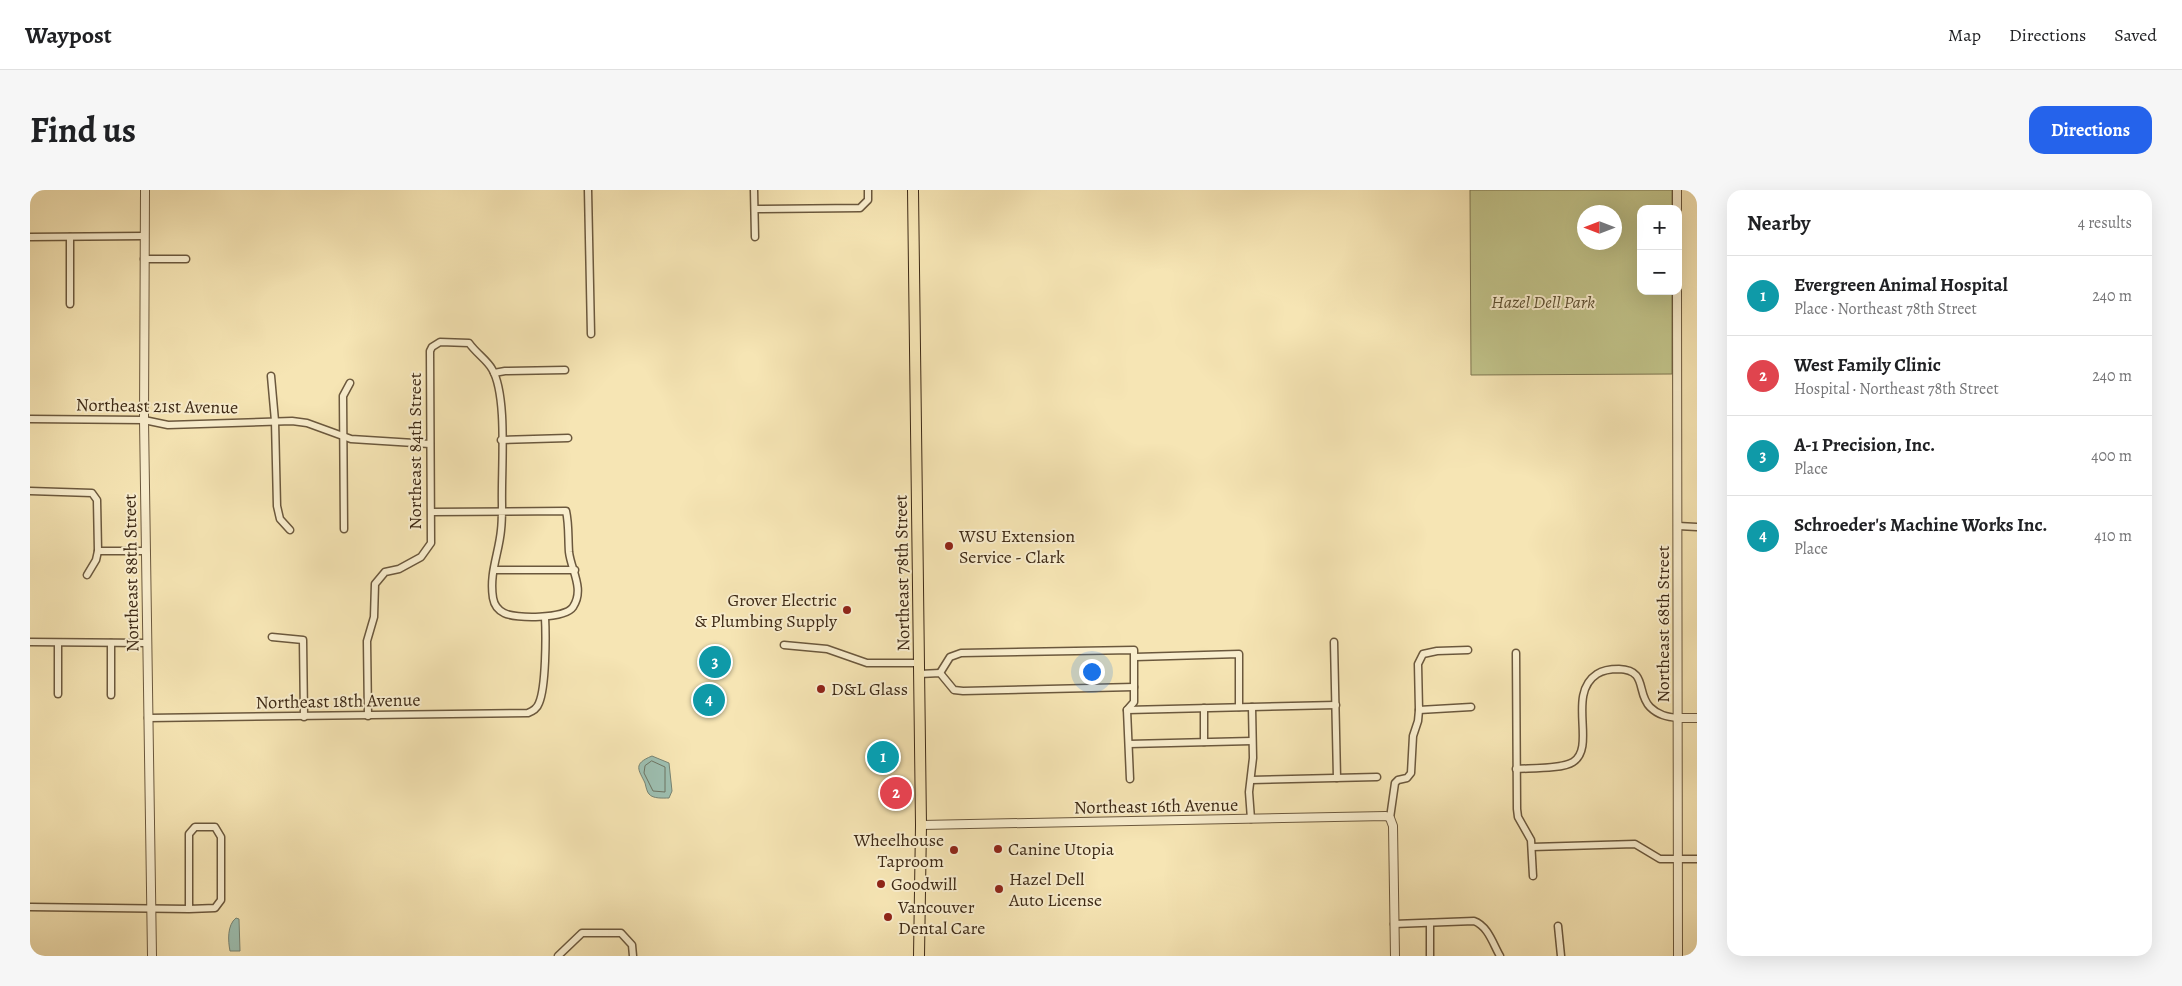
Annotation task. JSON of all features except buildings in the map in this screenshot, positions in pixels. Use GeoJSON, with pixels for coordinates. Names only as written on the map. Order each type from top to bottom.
{"type":"FeatureCollection","features":[{"type":"Feature","properties":{"kind":"main road","name":"Northeast 78th Street"},"geometry":{"type":"LineString","coordinates":[[913,190],[920,668],[921,825],[919,956]]}},
{"type":"Feature","properties":{"kind":"street","name":"Northeast 88th Street"},"geometry":{"type":"LineString","coordinates":[[144,190],[144,420],[152,956]]}},
{"type":"Feature","properties":{"kind":"street"},"geometry":{"type":"LineString","coordinates":[[588,190],[591,334]]}},
{"type":"Feature","properties":{"kind":"street"},"geometry":{"type":"LineString","coordinates":[[754,190],[755,237]]}},
{"type":"Feature","properties":{"kind":"street"},"geometry":{"type":"LineString","coordinates":[[755,209],[860,208],[868,200],[868,190]]}},
{"type":"Feature","properties":{"kind":"street"},"geometry":{"type":"LineString","coordinates":[[1677,190],[1677,205]]}},
{"type":"Feature","properties":{"kind":"street"},"geometry":{"type":"LineString","coordinates":[[30,237],[144,236]]}},
{"type":"Feature","properties":{"kind":"street"},"geometry":{"type":"LineString","coordinates":[[70,237],[70,304]]}},
{"type":"Feature","properties":{"kind":"street"},"geometry":{"type":"LineString","coordinates":[[144,260],[186,259]]}},
{"type":"Feature","properties":{"kind":"street","name":"Northeast 68th Street"},"geometry":{"type":"LineString","coordinates":[[1677,295],[1678,956]]}},
{"type":"Feature","properties":{"kind":"street","name":"Northeast 84th Street"},"geometry":{"type":"LineString","coordinates":[[368,716],[367,641],[374,616],[375,584],[385,572],[409,564],[427,551],[431,543],[430,350],[440,342],[469,343],[472,349],[489,365],[494,374]]}},
{"type":"Feature","properties":{"kind":"street"},"geometry":{"type":"LineString","coordinates":[[432,512],[502,510],[566,511],[569,554],[577,575],[576,596],[572,609],[545,617],[509,615],[495,605],[493,598],[494,557],[501,531],[502,510],[500,394],[494,374],[505,371],[566,370]]}},
{"type":"Feature","properties":{"kind":"street"},"geometry":{"type":"LineString","coordinates":[[272,376],[277,506],[280,519],[290,530]]}},
{"type":"Feature","properties":{"kind":"street"},"geometry":{"type":"LineString","coordinates":[[344,529],[343,396],[350,383]]}},
{"type":"Feature","properties":{"kind":"street","name":"Northeast 21st Avenue"},"geometry":{"type":"LineString","coordinates":[[30,420],[144,420],[168,425],[275,421],[308,423],[351,439],[430,444]]}},
{"type":"Feature","properties":{"kind":"street"},"geometry":{"type":"LineString","coordinates":[[501,440],[568,438]]}},
{"type":"Feature","properties":{"kind":"street"},"geometry":{"type":"LineString","coordinates":[[30,491],[88,491],[94,494],[97,500],[98,551],[96,560],[87,575]]}},
{"type":"Feature","properties":{"kind":"street"},"geometry":{"type":"LineString","coordinates":[[1678,526],[1697,527]]}},
{"type":"Feature","properties":{"kind":"street"},"geometry":{"type":"LineString","coordinates":[[98,551],[146,551]]}},
{"type":"Feature","properties":{"kind":"street"},"geometry":{"type":"LineString","coordinates":[[494,570],[574,570]]}},
{"type":"Feature","properties":{"kind":"street","name":"Northeast 18th Avenue"},"geometry":{"type":"LineString","coordinates":[[148,718],[528,713],[537,707],[541,698],[546,643],[545,617]]}},
{"type":"Feature","properties":{"kind":"street"},"geometry":{"type":"LineString","coordinates":[[272,637],[303,640],[304,717]]}},
{"type":"Feature","properties":{"kind":"street"},"geometry":{"type":"LineString","coordinates":[[30,642],[147,643]]}},
{"type":"Feature","properties":{"kind":"street"},"geometry":{"type":"LineString","coordinates":[[1334,642],[1337,778]]}},
{"type":"Feature","properties":{"kind":"street"},"geometry":{"type":"LineString","coordinates":[[58,643],[58,694]]}},
{"type":"Feature","properties":{"kind":"street"},"geometry":{"type":"LineString","coordinates":[[111,643],[111,695]]}},
{"type":"Feature","properties":{"kind":"street"},"geometry":{"type":"LineString","coordinates":[[784,645],[827,650],[867,663],[920,668],[940,673],[954,690],[1134,688]]}},
{"type":"Feature","properties":{"kind":"street"},"geometry":{"type":"LineString","coordinates":[[940,673],[950,657],[961,653],[1134,650],[1134,702],[1127,710],[1130,779]]}},
{"type":"Feature","properties":{"kind":"street"},"geometry":{"type":"LineString","coordinates":[[1395,956],[1393,826],[1390,818],[1395,783],[1406,778],[1411,773],[1413,736],[1419,710],[1418,664],[1424,654],[1437,651],[1468,650]]}},
{"type":"Feature","properties":{"kind":"street"},"geometry":{"type":"LineString","coordinates":[[1516,652],[1517,814],[1527,830],[1532,847],[1533,876]]}},
{"type":"Feature","properties":{"kind":"street"},"geometry":{"type":"LineString","coordinates":[[1135,657],[1239,654],[1239,708]]}},
{"type":"Feature","properties":{"kind":"street"},"geometry":{"type":"LineString","coordinates":[[1516,769],[1569,764],[1578,758],[1582,747],[1584,690],[1597,673],[1607,670],[1632,672],[1639,679],[1645,699],[1650,707],[1665,716],[1697,718]]}},
{"type":"Feature","properties":{"kind":"street"},"geometry":{"type":"LineString","coordinates":[[1127,710],[1336,705]]}},
{"type":"Feature","properties":{"kind":"street"},"geometry":{"type":"LineString","coordinates":[[1251,819],[1252,707]]}},
{"type":"Feature","properties":{"kind":"street"},"geometry":{"type":"LineString","coordinates":[[1419,710],[1471,707]]}},
{"type":"Feature","properties":{"kind":"street"},"geometry":{"type":"LineString","coordinates":[[1204,708],[1204,742]]}},
{"type":"Feature","properties":{"kind":"street"},"geometry":{"type":"LineString","coordinates":[[1129,744],[1252,741]]}},
{"type":"Feature","properties":{"kind":"street"},"geometry":{"type":"LineString","coordinates":[[1251,780],[1377,777]]}},
{"type":"Feature","properties":{"kind":"street","name":"Northeast 16th Avenue"},"geometry":{"type":"LineString","coordinates":[[921,825],[1382,815],[1390,818]]}},
{"type":"Feature","properties":{"kind":"street"},"geometry":{"type":"LineString","coordinates":[[30,907],[151,909],[189,909],[212,909],[219,905],[221,900],[221,837],[215,827],[198,826],[190,831],[188,835],[189,909]]}},
{"type":"Feature","properties":{"kind":"street"},"geometry":{"type":"LineString","coordinates":[[1532,847],[1635,844],[1658,858],[1697,859]]}},
{"type":"Feature","properties":{"kind":"street"},"geometry":{"type":"LineString","coordinates":[[1394,924],[1474,921],[1481,924],[1500,956]]}},
{"type":"Feature","properties":{"kind":"street"},"geometry":{"type":"LineString","coordinates":[[1430,922],[1430,956]]}},
{"type":"Feature","properties":{"kind":"street"},"geometry":{"type":"LineString","coordinates":[[1558,926],[1561,956]]}},
{"type":"Feature","properties":{"kind":"street"},"geometry":{"type":"LineString","coordinates":[[558,956],[582,933],[616,932],[626,937],[632,946],[633,956]]}},
{"type":"Feature","properties":{"kind":"green space","name":"Hazel Dell Park"},"geometry":{"type":"Polygon","coordinates":[[[1470,190],[1672,190],[1672,205],[1637,205],[1637,295],[1672,295],[1672,374],[1471,375],[1470,190]]]}},
{"type":"Feature","properties":{"kind":"water"},"geometry":{"type":"Polygon","coordinates":[[[652,756],[669,763],[672,791],[669,798],[653,797],[647,791],[639,771],[639,765],[652,756]]]}},
{"type":"Feature","properties":{"kind":"water"},"geometry":{"type":"Polygon","coordinates":[[[236,918],[239,919],[240,951],[230,951],[230,929],[236,918]]]}},
{"type":"Feature","properties":{"kind":"place","name":"WSU Extension Service - Clark"},"geometry":{"type":"Point","coordinates":[949,546]}},
{"type":"Feature","properties":{"kind":"place","name":"Grover Electric & Plumbing Supply"},"geometry":{"type":"Point","coordinates":[847,610]}},
{"type":"Feature","properties":{"kind":"place","name":"A-1 Precision, Inc."},"geometry":{"type":"Point","coordinates":[715,662]}},
{"type":"Feature","properties":{"kind":"place","name":"D&L Glass"},"geometry":{"type":"Point","coordinates":[821,689]}},
{"type":"Feature","properties":{"kind":"place","name":"Schroeder's Machine Works Inc."},"geometry":{"type":"Point","coordinates":[709,700]}},
{"type":"Feature","properties":{"kind":"place","name":"Evergreen Animal Hospital"},"geometry":{"type":"Point","coordinates":[883,757]}},
{"type":"Feature","properties":{"kind":"place","name":"West Family Clinic"},"geometry":{"type":"Point","coordinates":[896,793]}},
{"type":"Feature","properties":{"kind":"place","name":"Canine Utopia"},"geometry":{"type":"Point","coordinates":[998,849]}},
{"type":"Feature","properties":{"kind":"place","name":"Wheelhouse Taproom"},"geometry":{"type":"Point","coordinates":[954,850]}},
{"type":"Feature","properties":{"kind":"place","name":"Goodwill"},"geometry":{"type":"Point","coordinates":[881,884]}},
{"type":"Feature","properties":{"kind":"place","name":"Hazel Dell Auto License"},"geometry":{"type":"Point","coordinates":[999,889]}},
{"type":"Feature","properties":{"kind":"place","name":"Vancouver Dental Care"},"geometry":{"type":"Point","coordinates":[888,917]}}]}
